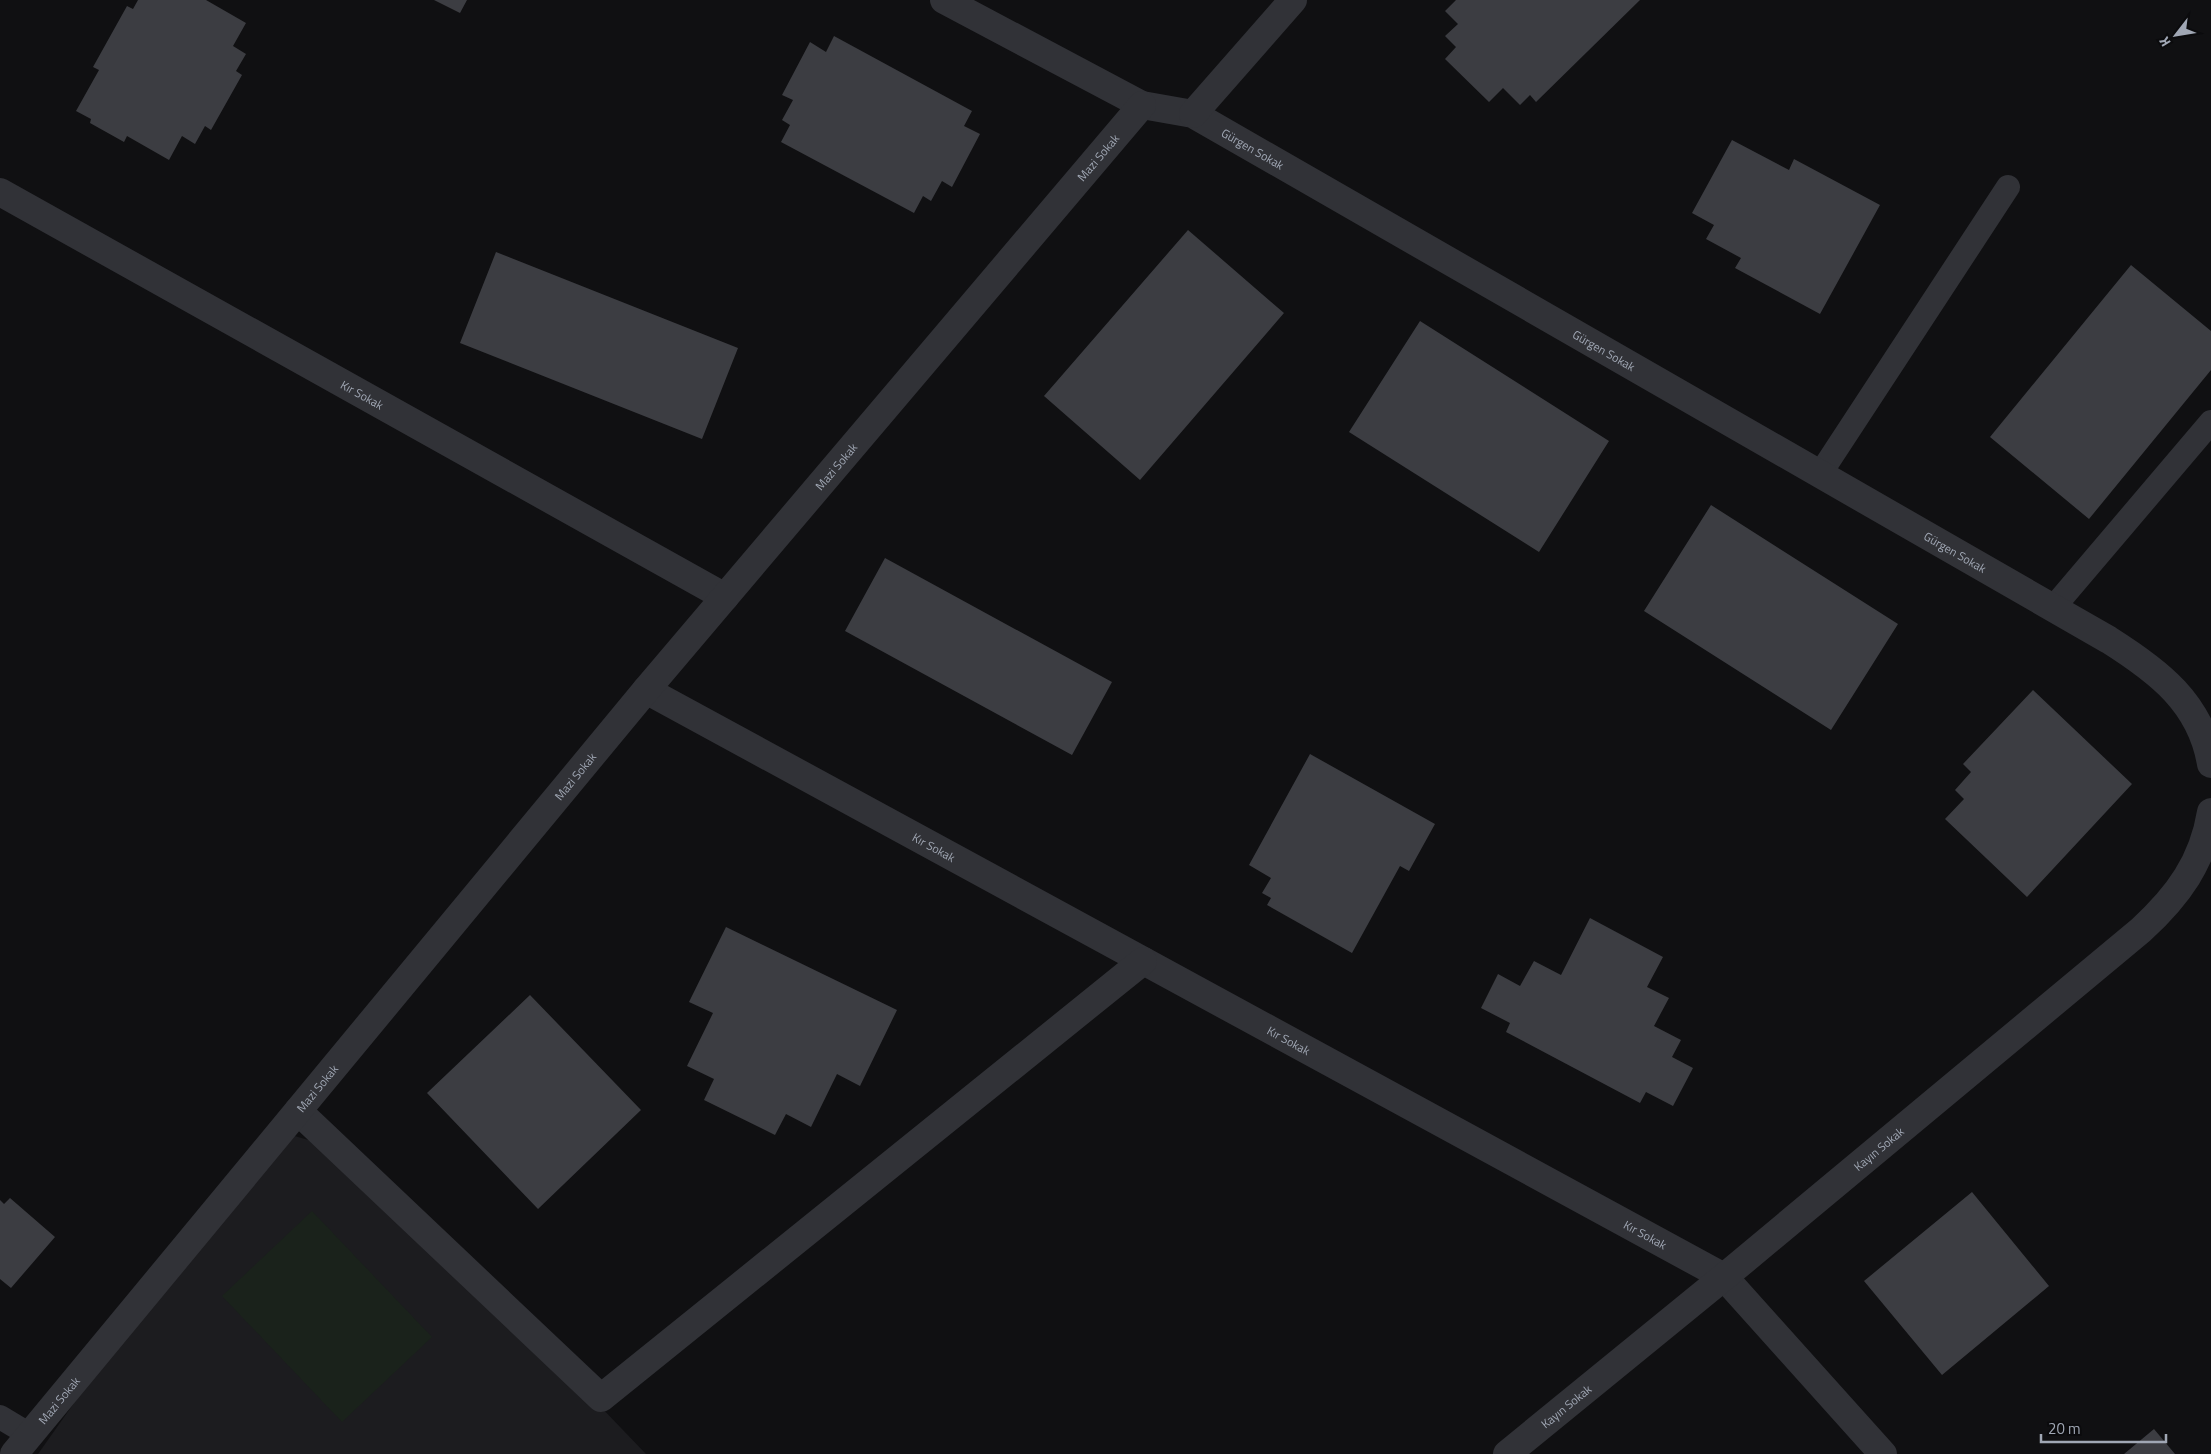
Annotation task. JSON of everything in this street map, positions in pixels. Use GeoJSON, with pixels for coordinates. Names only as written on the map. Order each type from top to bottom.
{"type":"FeatureCollection","features":[{"type":"Feature","properties":{"kind":"street","name":"Gürgen Sokak"},"geometry":{"type":"LineString","coordinates":[[944,0],[1142,105],[1192,114],[2132,655],[2171,685],[2185,702],[2201,728],[2211,764]]}},
{"type":"Feature","properties":{"kind":"street"},"geometry":{"type":"LineString","coordinates":[[1192,114],[1293,0]]}},
{"type":"Feature","properties":{"kind":"street","name":"Mazi Sokak"},"geometry":{"type":"LineString","coordinates":[[22,1445],[646,690],[1142,105]]}},
{"type":"Feature","properties":{"kind":"street","name":"Kır Sokak"},"geometry":{"type":"LineString","coordinates":[[0,192],[725,597]]}},
{"type":"Feature","properties":{"kind":"street","name":"Kır Sokak"},"geometry":{"type":"LineString","coordinates":[[646,690],[1724,1277],[1883,1454]]}},
{"type":"Feature","properties":{"kind":"street","name":"Kayın Sokak"},"geometry":{"type":"LineString","coordinates":[[1507,1454],[1724,1277],[2166,908],[2185,882],[2200,853],[2211,812]]}},
{"type":"Feature","properties":{"kind":"street"},"geometry":{"type":"LineString","coordinates":[[298,1111],[601,1398],[1144,960]]}},
{"type":"Feature","properties":{"kind":"lane"},"geometry":{"type":"LineString","coordinates":[[1820,474],[2008,187]]}},
{"type":"Feature","properties":{"kind":"lane"},"geometry":{"type":"LineString","coordinates":[[2053,608],[2211,422]]}},
{"type":"Feature","properties":{"kind":"lane"},"geometry":{"type":"LineString","coordinates":[[0,1417],[22,1445]]}},
{"type":"Feature","properties":{"kind":"shaded area"},"geometry":{"type":"Polygon","coordinates":[[[288,1134],[359,1155],[646,1454],[38,1454],[212,1208],[288,1134]]]}},
{"type":"Feature","properties":{"kind":"shaded area"},"geometry":{"type":"Polygon","coordinates":[[[312,1211],[432,1337],[342,1422],[222,1296],[312,1211]]]}},
{"type":"Feature","properties":{"kind":"building"},"geometry":{"type":"Polygon","coordinates":[[[138,0],[206,0],[246,23],[233,46],[246,54],[236,71],[242,75],[211,130],[205,126],[195,144],[182,136],[169,160],[127,136],[124,142],[90,123],[91,119],[76,111],[99,70],[93,67],[127,6],[133,9],[138,0]]]}},
{"type":"Feature","properties":{"kind":"building"},"geometry":{"type":"Polygon","coordinates":[[[434,0],[467,0],[460,13],[434,0]]]}},
{"type":"Feature","properties":{"kind":"building"},"geometry":{"type":"Polygon","coordinates":[[[1456,0],[1640,0],[1536,102],[1530,95],[1520,105],[1503,88],[1489,102],[1445,59],[1456,47],[1445,36],[1458,24],[1445,11],[1456,0]]]}},
{"type":"Feature","properties":{"kind":"building"},"geometry":{"type":"Polygon","coordinates":[[[834,36],[972,111],[964,126],[980,134],[952,187],[942,181],[931,201],[923,196],[914,213],[781,142],[790,125],[782,120],[793,100],[782,95],[810,42],[826,52],[834,36]]]}},
{"type":"Feature","properties":{"kind":"building"},"geometry":{"type":"Polygon","coordinates":[[[1732,140],[1789,170],[1794,159],[1880,205],[1820,314],[1735,268],[1741,258],[1706,239],[1714,225],[1692,213],[1732,140]]]}},
{"type":"Feature","properties":{"kind":"building"},"geometry":{"type":"Polygon","coordinates":[[[1188,230],[1284,313],[1140,480],[1044,396],[1188,230]]]}},
{"type":"Feature","properties":{"kind":"building"},"geometry":{"type":"Polygon","coordinates":[[[496,252],[738,348],[702,439],[460,343],[496,252]]]}},
{"type":"Feature","properties":{"kind":"building"},"geometry":{"type":"Polygon","coordinates":[[[2131,265],[2211,331],[2211,370],[2089,519],[1990,437],[2131,265]]]}},
{"type":"Feature","properties":{"kind":"building"},"geometry":{"type":"Polygon","coordinates":[[[1420,321],[1609,441],[1539,552],[1349,432],[1420,321]]]}},
{"type":"Feature","properties":{"kind":"building"},"geometry":{"type":"Polygon","coordinates":[[[1711,505],[1898,624],[1831,730],[1644,611],[1711,505]]]}},
{"type":"Feature","properties":{"kind":"building"},"geometry":{"type":"Polygon","coordinates":[[[885,558],[1112,682],[1072,755],[845,631],[885,558]]]}},
{"type":"Feature","properties":{"kind":"building"},"geometry":{"type":"Polygon","coordinates":[[[2033,690],[2132,784],[2027,897],[1945,819],[1964,799],[1955,790],[1971,772],[1963,764],[2033,690]]]}},
{"type":"Feature","properties":{"kind":"building"},"geometry":{"type":"Polygon","coordinates":[[[1310,754],[1435,824],[1409,871],[1400,866],[1352,953],[1267,905],[1271,898],[1262,893],[1271,878],[1249,865],[1310,754]]]}},
{"type":"Feature","properties":{"kind":"building"},"geometry":{"type":"Polygon","coordinates":[[[1590,918],[1663,957],[1647,987],[1669,998],[1654,1026],[1681,1040],[1672,1057],[1693,1068],[1673,1106],[1646,1092],[1640,1103],[1506,1032],[1510,1023],[1481,1008],[1498,974],[1520,986],[1534,961],[1561,975],[1590,918]]]}},
{"type":"Feature","properties":{"kind":"building"},"geometry":{"type":"Polygon","coordinates":[[[726,927],[897,1010],[860,1086],[837,1074],[811,1127],[786,1114],[775,1135],[704,1100],[714,1079],[687,1066],[713,1013],[689,1002],[726,927]]]}},
{"type":"Feature","properties":{"kind":"building"},"geometry":{"type":"Polygon","coordinates":[[[530,995],[641,1110],[538,1209],[427,1093],[530,995]]]}},
{"type":"Feature","properties":{"kind":"building"},"geometry":{"type":"Polygon","coordinates":[[[1972,1192],[2049,1286],[1942,1375],[1864,1281],[1972,1192]]]}},
{"type":"Feature","properties":{"kind":"building"},"geometry":{"type":"Polygon","coordinates":[[[10,1198],[55,1237],[11,1288],[0,1279],[0,1200],[4,1204],[10,1198]]]}},
{"type":"Feature","properties":{"kind":"building"},"geometry":{"type":"Polygon","coordinates":[[[2154,1429],[2175,1454],[2124,1454],[2154,1429]]]}}]}
